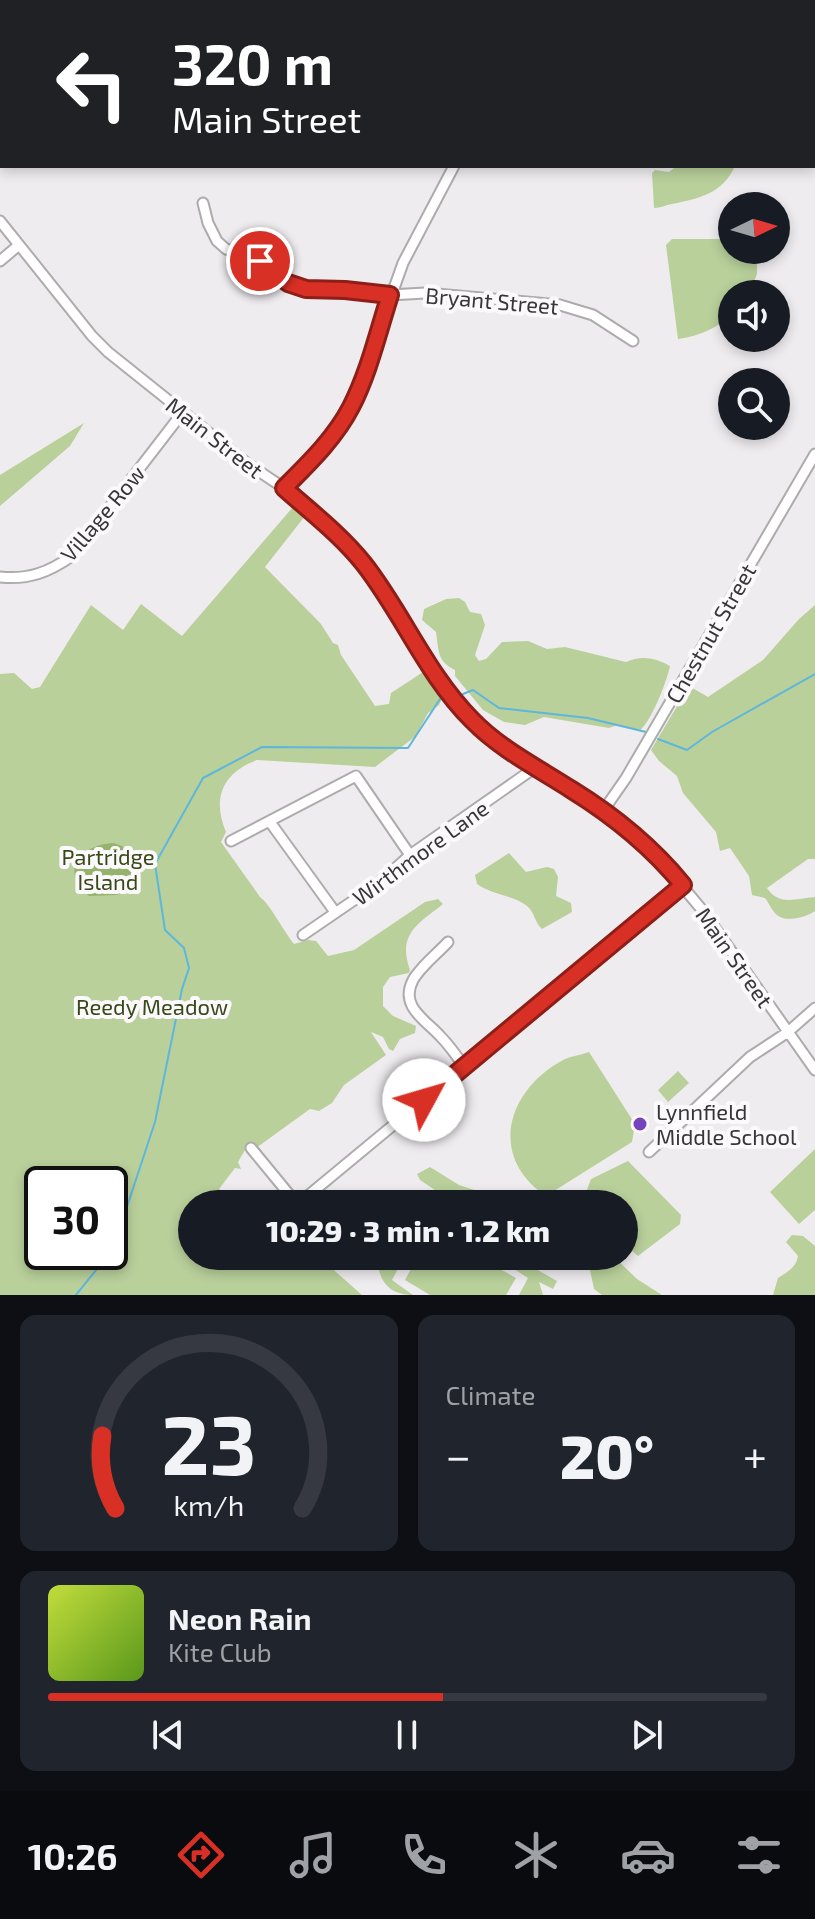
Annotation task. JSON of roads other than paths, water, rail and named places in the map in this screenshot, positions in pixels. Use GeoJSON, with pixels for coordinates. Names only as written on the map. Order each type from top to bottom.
{"type":"FeatureCollection","features":[{"type":"Feature","properties":{"kind":"street"},"geometry":{"type":"LineString","coordinates":[[284,488],[326,443],[352,406],[403,263],[453,168]]}},
{"type":"Feature","properties":{"kind":"street","name":"Bryant Street"},"geometry":{"type":"LineString","coordinates":[[203,203],[208,223],[217,241],[226,249],[260,261],[288,283],[306,289],[390,295],[425,293],[560,305],[593,315],[633,341]]}},
{"type":"Feature","properties":{"kind":"street","name":"Main Street"},"geometry":{"type":"LineString","coordinates":[[0,221],[92,336],[149,386],[284,488],[333,530],[363,562],[461,708],[495,741],[603,811],[652,850],[683,885],[815,1070]]}},
{"type":"Feature","properties":{"kind":"street"},"geometry":{"type":"LineString","coordinates":[[0,261],[19,245]]}},
{"type":"Feature","properties":{"kind":"street","name":"Village Row"},"geometry":{"type":"LineString","coordinates":[[0,577],[32,576],[51,571],[72,556],[183,412]]}},
{"type":"Feature","properties":{"kind":"street","name":"Chestnut Street"},"geometry":{"type":"LineString","coordinates":[[603,811],[626,778],[815,454]]}},
{"type":"Feature","properties":{"kind":"street","name":"Wirthmore Lane"},"geometry":{"type":"LineString","coordinates":[[303,935],[536,767]]}},
{"type":"Feature","properties":{"kind":"street"},"geometry":{"type":"LineString","coordinates":[[231,841],[356,776],[410,855]]}},
{"type":"Feature","properties":{"kind":"street"},"geometry":{"type":"LineString","coordinates":[[270,822],[335,912]]}},
{"type":"Feature","properties":{"kind":"street"},"geometry":{"type":"LineString","coordinates":[[315,1190],[683,885]]}},
{"type":"Feature","properties":{"kind":"street"},"geometry":{"type":"LineString","coordinates":[[448,942],[417,975],[409,1000],[417,1016],[439,1034],[465,1067]]}},
{"type":"Feature","properties":{"kind":"street"},"geometry":{"type":"LineString","coordinates":[[649,1152],[750,1057],[788,1032],[815,1008]]}},
{"type":"Feature","properties":{"kind":"street"},"geometry":{"type":"LineString","coordinates":[[251,1148],[286,1190]]}},
{"type":"Feature","properties":{"kind":"waterway"},"geometry":{"type":"LineString","coordinates":[[658,739],[687,750],[712,732],[815,674]]}},
{"type":"Feature","properties":{"kind":"waterway"},"geometry":{"type":"LineString","coordinates":[[463,694],[473,690],[499,708],[588,718],[646,732]]}},
{"type":"Feature","properties":{"kind":"waterway"},"geometry":{"type":"LineString","coordinates":[[76,1295],[113,1249],[155,1122],[189,968],[184,948],[165,930],[155,864],[203,778],[262,747],[408,748],[440,699]]}},
{"type":"Feature","properties":{"kind":"place","name":"Lynnfield Middle School"},"geometry":{"type":"Point","coordinates":[640,1124]}},
{"type":"Feature","properties":{"kind":"park label","name":"Partridge Island"},"geometry":{"type":"Point","coordinates":[108,868]}},
{"type":"Feature","properties":{"kind":"park label","name":"Reedy Meadow"},"geometry":{"type":"Point","coordinates":[152,1006]}}]}
